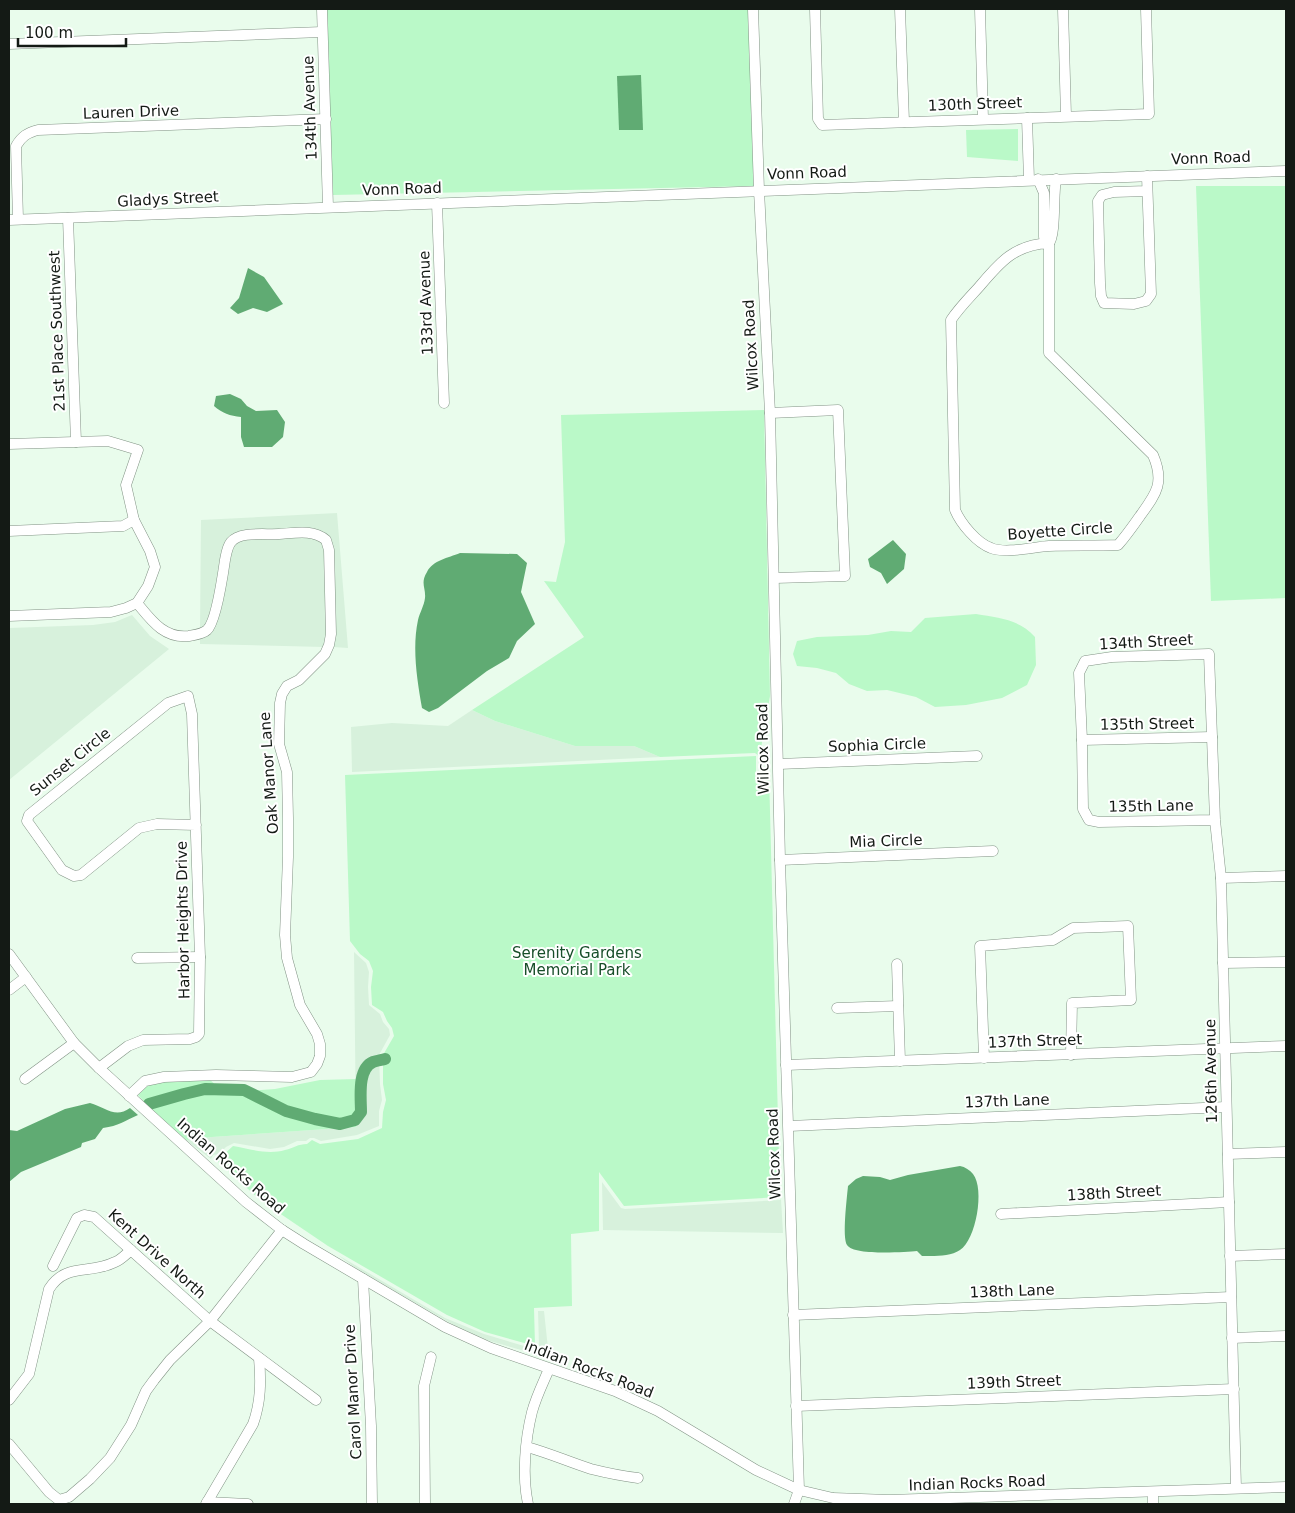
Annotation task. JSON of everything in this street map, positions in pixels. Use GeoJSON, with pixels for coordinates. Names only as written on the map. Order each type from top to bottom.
{"type":"FeatureCollection","features":[{"type":"Feature","properties":{"kind":"street","name":"134th Avenue"},"geometry":{"type":"LineString","coordinates":[[322,9],[328,207]]}},
{"type":"Feature","properties":{"kind":"street","name":"Wilcox Road"},"geometry":{"type":"LineString","coordinates":[[753,9],[759,190],[770,413],[780,860],[799,1490]]}},
{"type":"Feature","properties":{"kind":"street","name":"130th Street"},"geometry":{"type":"LineString","coordinates":[[815,9],[818,119],[822,125],[1150,114],[1146,9]]}},
{"type":"Feature","properties":{"kind":"street"},"geometry":{"type":"LineString","coordinates":[[900,9],[904,122]]}},
{"type":"Feature","properties":{"kind":"street"},"geometry":{"type":"LineString","coordinates":[[980,9],[983,119]]}},
{"type":"Feature","properties":{"kind":"street"},"geometry":{"type":"LineString","coordinates":[[1062,9],[1066,116]]}},
{"type":"Feature","properties":{"kind":"street"},"geometry":{"type":"LineString","coordinates":[[9,44],[322,32]]}},
{"type":"Feature","properties":{"kind":"street","name":"Boyette Circle"},"geometry":{"type":"LineString","coordinates":[[1027,118],[1033,179],[1044,193],[1044,237],[1049,243]]}},
{"type":"Feature","properties":{"kind":"street","name":"Lauren Drive"},"geometry":{"type":"LineString","coordinates":[[13,219],[16,146],[20,139],[28,133],[38,130],[326,119]]}},
{"type":"Feature","properties":{"kind":"street","name":"Vonn Road"},"geometry":{"type":"LineString","coordinates":[[328,207],[1033,179],[1286,171]]}},
{"type":"Feature","properties":{"kind":"street"},"geometry":{"type":"LineString","coordinates":[[1147,176],[1151,294],[1146,301],[1134,304],[1104,302],[1101,296],[1100,284],[1098,201],[1102,195],[1114,192],[1147,191]]}},
{"type":"Feature","properties":{"kind":"street","name":"Boyette Circle"},"geometry":{"type":"LineString","coordinates":[[1049,243],[1020,248],[1008,256],[989,274],[950,320],[954,510],[960,522],[971,533],[991,548],[1001,550],[1050,546],[1118,545],[1156,494],[1159,480],[1158,467],[1153,455],[1049,353],[1049,243],[1053,235],[1053,196],[1056,179]]}},
{"type":"Feature","properties":{"kind":"street","name":"133rd Avenue"},"geometry":{"type":"LineString","coordinates":[[437,203],[444,403]]}},
{"type":"Feature","properties":{"kind":"street","name":"Gladys Street"},"geometry":{"type":"LineString","coordinates":[[13,219],[328,207]]}},
{"type":"Feature","properties":{"kind":"street","name":"21st Place Southwest"},"geometry":{"type":"LineString","coordinates":[[68,218],[76,442]]}},
{"type":"Feature","properties":{"kind":"street"},"geometry":{"type":"LineString","coordinates":[[770,413],[838,410],[845,558],[845,576],[775,578]]}},
{"type":"Feature","properties":{"kind":"street"},"geometry":{"type":"LineString","coordinates":[[9,444],[108,441],[138,450],[126,485],[134,520],[150,551],[155,567],[148,586],[137,603],[126,608],[111,612],[9,616]]}},
{"type":"Feature","properties":{"kind":"street"},"geometry":{"type":"LineString","coordinates":[[9,531],[123,526],[134,520]]}},
{"type":"Feature","properties":{"kind":"street","name":"Oak Manor Lane"},"geometry":{"type":"LineString","coordinates":[[128,1096],[145,1081],[164,1077],[216,1075],[297,1076],[310,1072],[317,1064],[320,1056],[320,1044],[317,1034],[300,1005],[295,990],[286,943],[287,772],[280,744],[280,702],[287,686],[299,680],[312,669],[325,654],[329,645],[331,634],[329,550],[326,540],[322,536],[312,533],[242,536],[231,542],[211,624],[206,631],[199,634],[187,636],[166,632],[156,626],[137,603]]}},
{"type":"Feature","properties":{"kind":"street","name":"134th Street"},"geometry":{"type":"LineString","coordinates":[[1082,740],[1079,673],[1085,661],[1112,657],[1209,654]]}},
{"type":"Feature","properties":{"kind":"street","name":"126th Avenue"},"geometry":{"type":"LineString","coordinates":[[1209,654],[1215,820],[1221,878],[1236,1488]]}},
{"type":"Feature","properties":{"kind":"street","name":"Harbor Heights Drive"},"geometry":{"type":"LineString","coordinates":[[99,1068],[128,1046],[143,1040],[190,1039],[196,1037],[200,1028],[200,957],[192,714],[188,696]]}},
{"type":"Feature","properties":{"kind":"street","name":"Sunset Circle"},"geometry":{"type":"LineString","coordinates":[[188,696],[168,703],[28,815],[27,821],[62,870],[74,876],[81,875],[139,828],[157,824],[196,825]]}},
{"type":"Feature","properties":{"kind":"street","name":"135th Street"},"geometry":{"type":"LineString","coordinates":[[1082,740],[1212,737]]}},
{"type":"Feature","properties":{"kind":"street","name":"135th Lane"},"geometry":{"type":"LineString","coordinates":[[1082,740],[1083,809],[1089,820],[1099,822],[1215,820]]}},
{"type":"Feature","properties":{"kind":"street","name":"Sophia Circle"},"geometry":{"type":"LineString","coordinates":[[778,764],[978,756]]}},
{"type":"Feature","properties":{"kind":"street","name":"Mia Circle"},"geometry":{"type":"LineString","coordinates":[[780,860],[993,851]]}},
{"type":"Feature","properties":{"kind":"street"},"geometry":{"type":"LineString","coordinates":[[1221,878],[1286,876]]}},
{"type":"Feature","properties":{"kind":"street"},"geometry":{"type":"LineString","coordinates":[[984,1058],[980,946],[1054,940],[1073,928],[1128,926],[1131,1000],[1072,1003],[1071,1055]]}},
{"type":"Feature","properties":{"kind":"street","name":"Indian Rocks Road"},"geometry":{"type":"LineString","coordinates":[[9,954],[74,1043],[128,1096],[246,1202],[282,1230],[445,1327],[467,1338],[616,1392],[658,1411],[756,1470],[799,1490],[833,1498],[868,1502],[989,1501],[1286,1487]]}},
{"type":"Feature","properties":{"kind":"street"},"geometry":{"type":"LineString","coordinates":[[137,958],[200,957]]}},
{"type":"Feature","properties":{"kind":"street"},"geometry":{"type":"LineString","coordinates":[[1223,963],[1286,962]]}},
{"type":"Feature","properties":{"kind":"street"},"geometry":{"type":"LineString","coordinates":[[897,964],[900,1061]]}},
{"type":"Feature","properties":{"kind":"street"},"geometry":{"type":"LineString","coordinates":[[9,990],[26,977]]}},
{"type":"Feature","properties":{"kind":"street"},"geometry":{"type":"LineString","coordinates":[[837,1008],[898,1006]]}},
{"type":"Feature","properties":{"kind":"street"},"geometry":{"type":"LineString","coordinates":[[25,1079],[74,1043]]}},
{"type":"Feature","properties":{"kind":"street","name":"137th Street"},"geometry":{"type":"LineString","coordinates":[[786,1065],[1286,1046]]}},
{"type":"Feature","properties":{"kind":"street","name":"137th Lane"},"geometry":{"type":"LineString","coordinates":[[788,1126],[1226,1107]]}},
{"type":"Feature","properties":{"kind":"street"},"geometry":{"type":"LineString","coordinates":[[1228,1154],[1286,1152]]}},
{"type":"Feature","properties":{"kind":"street","name":"138th Street"},"geometry":{"type":"LineString","coordinates":[[1001,1214],[1229,1202]]}},
{"type":"Feature","properties":{"kind":"street","name":"Kent Drive North"},"geometry":{"type":"LineString","coordinates":[[53,1266],[76,1218],[84,1215],[94,1217],[210,1321],[316,1400]]}},
{"type":"Feature","properties":{"kind":"street"},"geometry":{"type":"LineString","coordinates":[[9,1444],[49,1492],[59,1500],[69,1497],[110,1458],[131,1425],[146,1391],[154,1380],[170,1360],[210,1321],[282,1230]]}},
{"type":"Feature","properties":{"kind":"street"},"geometry":{"type":"LineString","coordinates":[[9,1400],[28,1374],[48,1289],[54,1280],[65,1273],[115,1262],[131,1250]]}},
{"type":"Feature","properties":{"kind":"street"},"geometry":{"type":"LineString","coordinates":[[1230,1256],[1286,1254]]}},
{"type":"Feature","properties":{"kind":"street","name":"Carol Manor Drive"},"geometry":{"type":"LineString","coordinates":[[363,1279],[371,1426],[372,1504]]}},
{"type":"Feature","properties":{"kind":"street","name":"138th Lane"},"geometry":{"type":"LineString","coordinates":[[794,1315],[1231,1297]]}},
{"type":"Feature","properties":{"kind":"street"},"geometry":{"type":"LineString","coordinates":[[1232,1338],[1286,1336]]}},
{"type":"Feature","properties":{"kind":"street"},"geometry":{"type":"LineString","coordinates":[[248,1504],[207,1503],[253,1424],[258,1411],[260,1394],[259,1358]]}},
{"type":"Feature","properties":{"kind":"street"},"geometry":{"type":"LineString","coordinates":[[425,1504],[424,1386],[431,1358]]}},
{"type":"Feature","properties":{"kind":"street"},"geometry":{"type":"LineString","coordinates":[[528,1504],[526,1496],[527,1447],[532,1411],[548,1368]]}},
{"type":"Feature","properties":{"kind":"street","name":"139th Street"},"geometry":{"type":"LineString","coordinates":[[796,1406],[1234,1389]]}},
{"type":"Feature","properties":{"kind":"street"},"geometry":{"type":"LineString","coordinates":[[527,1447],[547,1452],[590,1468],[638,1478]]}},
{"type":"Feature","properties":{"kind":"street"},"geometry":{"type":"LineString","coordinates":[[794,1504],[799,1490]]}},
{"type":"Feature","properties":{"kind":"street"},"geometry":{"type":"LineString","coordinates":[[1153,1492],[1153,1504]]}},
{"type":"Feature","properties":{"kind":"shaded area"},"geometry":{"type":"Polygon","coordinates":[[[641,75],[643,130],[619,130],[617,76],[641,75]]]}},
{"type":"Feature","properties":{"kind":"shaded area"},"geometry":{"type":"Polygon","coordinates":[[[248,268],[264,277],[283,304],[267,312],[253,308],[238,314],[230,308],[239,298],[248,268]]]}},
{"type":"Feature","properties":{"kind":"shaded area"},"geometry":{"type":"Polygon","coordinates":[[[230,394],[241,399],[247,406],[256,411],[277,410],[285,422],[283,437],[272,447],[244,447],[241,437],[241,417],[226,414],[214,406],[216,396],[230,394]]]}},
{"type":"Feature","properties":{"kind":"shaded area"},"geometry":{"type":"Polygon","coordinates":[[[337,513],[348,648],[333,647],[323,533],[229,539],[207,623],[200,630],[201,520],[337,513]]]}},
{"type":"Feature","properties":{"kind":"shaded area"},"geometry":{"type":"Polygon","coordinates":[[[311,536],[323,542],[325,551],[326,634],[324,647],[200,644],[200,638],[208,634],[234,544],[243,540],[311,536]]]}},
{"type":"Feature","properties":{"kind":"shaded area"},"geometry":{"type":"Polygon","coordinates":[[[893,540],[906,554],[904,569],[887,584],[881,573],[870,567],[868,559],[893,540]]]}},
{"type":"Feature","properties":{"kind":"shaded area"},"geometry":{"type":"Polygon","coordinates":[[[460,553],[517,554],[527,563],[521,592],[535,624],[517,641],[509,658],[487,671],[438,708],[429,712],[422,708],[415,653],[418,620],[425,598],[424,579],[433,565],[460,553]]]}},
{"type":"Feature","properties":{"kind":"shaded area"},"geometry":{"type":"Polygon","coordinates":[[[132,615],[150,636],[169,649],[9,780],[9,628],[93,625],[115,622],[132,615]]]}},
{"type":"Feature","properties":{"kind":"shaded area"},"geometry":{"type":"Polygon","coordinates":[[[472,710],[495,721],[575,746],[634,746],[660,757],[352,772],[351,727],[392,723],[448,726],[472,710]]]}},
{"type":"Feature","properties":{"kind":"shaded area"},"geometry":{"type":"Polygon","coordinates":[[[354,952],[366,963],[369,972],[369,1005],[380,1014],[383,1022],[389,1029],[390,1035],[379,1055],[382,1100],[379,1111],[379,1126],[357,1135],[321,1141],[310,1138],[306,1141],[297,1141],[284,1147],[270,1149],[234,1143],[226,1147],[219,1154],[213,1155],[211,1159],[186,1140],[356,1127],[354,952]]]}},
{"type":"Feature","properties":{"kind":"shaded area"},"geometry":{"type":"Polygon","coordinates":[[[90,1103],[115,1112],[125,1111],[130,1108],[138,1115],[117,1125],[103,1128],[95,1139],[82,1143],[81,1147],[21,1172],[9,1182],[9,1130],[17,1131],[65,1109],[90,1103]]]}},
{"type":"Feature","properties":{"kind":"shaded area"},"geometry":{"type":"Polygon","coordinates":[[[960,1166],[973,1174],[977,1181],[978,1202],[974,1226],[966,1244],[960,1250],[947,1255],[922,1256],[917,1251],[869,1252],[859,1251],[847,1245],[845,1226],[848,1186],[856,1179],[863,1176],[880,1177],[890,1180],[960,1166]]]}},
{"type":"Feature","properties":{"kind":"shaded area"},"geometry":{"type":"Polygon","coordinates":[[[602,1182],[621,1208],[625,1209],[781,1199],[783,1233],[603,1230],[602,1182]]]}},
{"type":"Feature","properties":{"kind":"shaded area"},"geometry":{"type":"Polygon","coordinates":[[[338,1255],[445,1318],[484,1334],[534,1349],[539,1346],[538,1311],[544,1311],[549,1358],[473,1336],[358,1270],[338,1255]]]}},
{"type":"Feature","properties":{"kind":"green space"},"geometry":{"type":"Polygon","coordinates":[[[326,9],[749,9],[755,186],[333,195],[326,9]]]}},
{"type":"Feature","properties":{"kind":"green space"},"geometry":{"type":"Polygon","coordinates":[[[1018,129],[1018,161],[967,157],[966,130],[1018,129]]]}},
{"type":"Feature","properties":{"kind":"green space"},"geometry":{"type":"Polygon","coordinates":[[[1196,186],[1286,186],[1286,598],[1211,601],[1196,186]]]}},
{"type":"Feature","properties":{"kind":"green space"},"geometry":{"type":"Polygon","coordinates":[[[764,410],[770,696],[759,760],[759,756],[755,753],[660,757],[634,746],[575,746],[495,721],[472,710],[584,637],[544,581],[556,582],[565,542],[561,415],[764,410]]]}},
{"type":"Feature","properties":{"kind":"green space"},"geometry":{"type":"Polygon","coordinates":[[[976,614],[1001,618],[1015,623],[1022,626],[1035,637],[1036,665],[1027,685],[1002,698],[966,705],[935,707],[916,697],[887,690],[867,691],[849,684],[836,673],[817,668],[797,666],[793,654],[797,641],[817,637],[868,635],[891,631],[911,632],[925,618],[976,614]]]}},
{"type":"Feature","properties":{"kind":"green space","name":"Serenity Gardens Memorial Park"},"geometry":{"type":"Polygon","coordinates":[[[756,756],[756,773],[769,773],[780,1197],[624,1206],[599,1172],[599,1231],[571,1234],[572,1306],[534,1308],[535,1346],[485,1332],[447,1315],[328,1246],[260,1200],[214,1158],[221,1157],[233,1146],[272,1152],[307,1144],[312,1140],[320,1144],[358,1139],[382,1128],[386,1100],[383,1084],[383,1055],[394,1036],[392,1028],[383,1012],[372,1005],[371,987],[373,971],[369,961],[360,954],[350,941],[345,775],[756,756]]]}},
{"type":"Feature","properties":{"kind":"green space"},"geometry":{"type":"Polygon","coordinates":[[[209,1079],[219,1088],[246,1091],[275,1089],[320,1080],[356,1079],[356,1127],[186,1140],[156,1114],[138,1095],[149,1084],[165,1081],[209,1079]]]}},
{"type":"Feature","properties":{"kind":"waterway"},"geometry":{"type":"LineString","coordinates":[[149,1104],[205,1089],[244,1090],[286,1111],[340,1124],[355,1120],[361,1112],[361,1084],[364,1071],[373,1062],[385,1059]]}}]}
